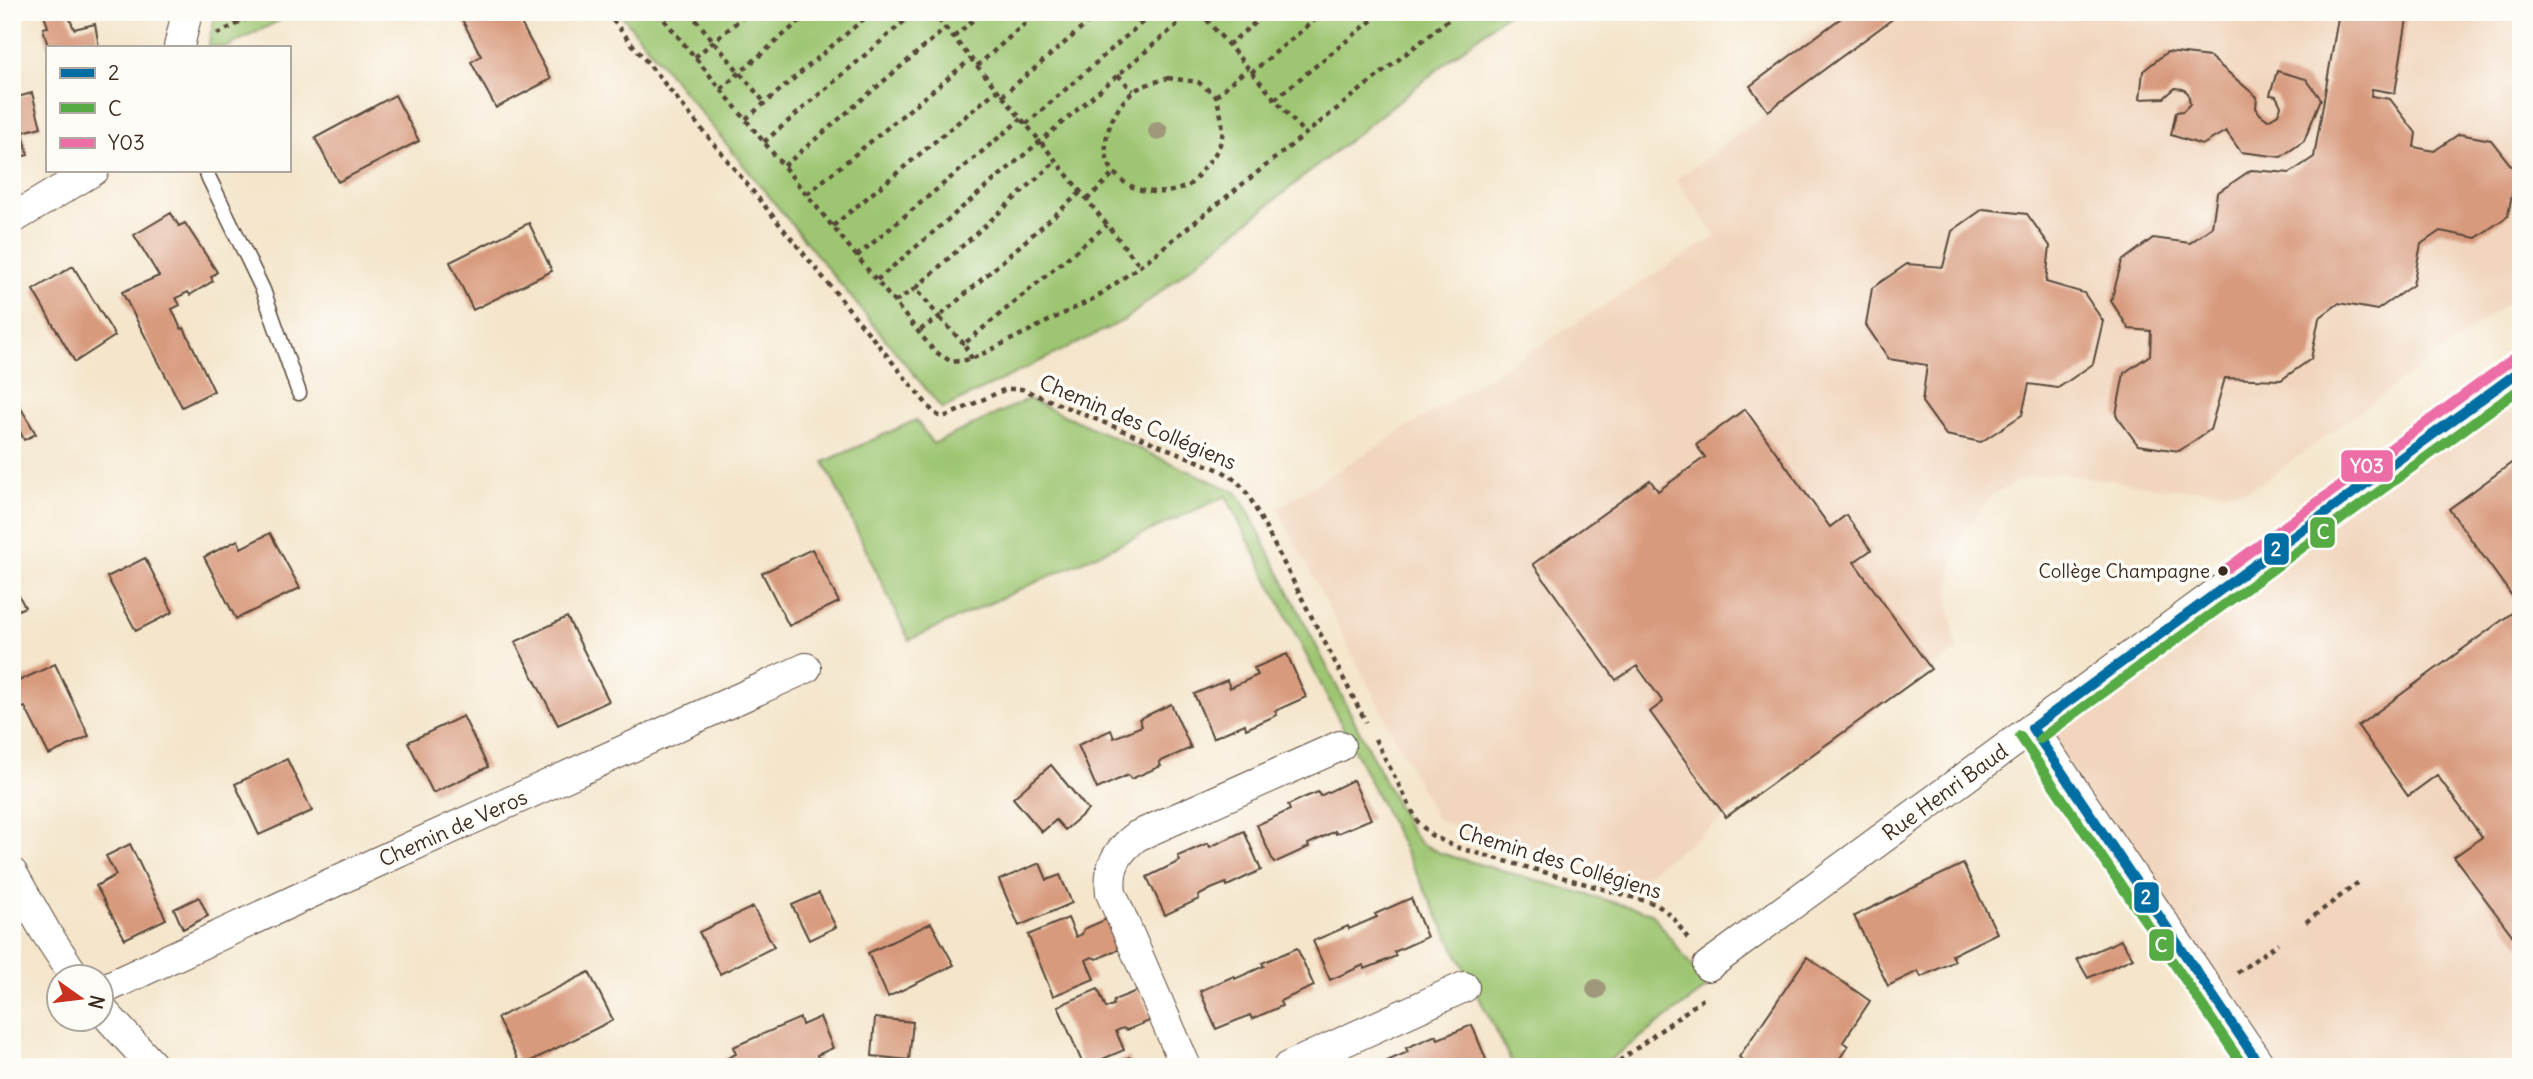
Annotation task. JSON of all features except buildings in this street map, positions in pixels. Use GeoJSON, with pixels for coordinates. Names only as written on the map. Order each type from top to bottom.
{"type":"FeatureCollection","features":[{"type":"Feature","properties":{"kind":"street"},"geometry":{"type":"LineString","coordinates":[[12,219],[91,172]]}},
{"type":"Feature","properties":{"kind":"street","name":"Rue Henri Baud"},"geometry":{"type":"LineString","coordinates":[[1708,966],[2521,370]]}},
{"type":"Feature","properties":{"kind":"street","name":"Chemin de Veros"},"geometry":{"type":"LineString","coordinates":[[116,983],[806,668]]}},
{"type":"Feature","properties":{"kind":"street"},"geometry":{"type":"LineString","coordinates":[[2032,728],[2261,1067]]}},
{"type":"Feature","properties":{"kind":"street"},"geometry":{"type":"LineString","coordinates":[[1186,1067],[1111,893],[1111,866],[1124,846],[1137,836],[1340,746]]}},
{"type":"Feature","properties":{"kind":"street"},"geometry":{"type":"LineString","coordinates":[[12,873],[67,964]]}},
{"type":"Feature","properties":{"kind":"street"},"geometry":{"type":"LineString","coordinates":[[1288,1067],[1464,987]]}},
{"type":"Feature","properties":{"kind":"street"},"geometry":{"type":"LineString","coordinates":[[116,1025],[154,1067]]}},
{"type":"Feature","properties":{"kind":"lane"},"geometry":{"type":"LineString","coordinates":[[206,172],[263,290],[299,393]]}},
{"type":"Feature","properties":{"kind":"path"},"geometry":{"type":"LineString","coordinates":[[237,24],[243,12]]}},
{"type":"Feature","properties":{"kind":"path"},"geometry":{"type":"LineString","coordinates":[[183,31],[210,38],[260,12]]}},
{"type":"Feature","properties":{"kind":"path","name":"Chemin des Collégiens"},"geometry":{"type":"LineString","coordinates":[[606,12],[934,413],[941,417],[949,415],[1006,389],[1022,389],[1222,471],[1237,481],[1250,496],[1418,822],[1431,835],[1456,847],[1656,904],[1672,916]]}},
{"type":"Feature","properties":{"kind":"path"},"geometry":{"type":"LineString","coordinates":[[658,12],[934,351],[952,362],[972,359],[1095,298],[1140,266],[1458,12]]}},
{"type":"Feature","properties":{"kind":"path"},"geometry":{"type":"LineString","coordinates":[[693,12],[691,14],[713,42],[765,103]]}},
{"type":"Feature","properties":{"kind":"path"},"geometry":{"type":"LineString","coordinates":[[695,57],[749,12]]}},
{"type":"Feature","properties":{"kind":"path"},"geometry":{"type":"LineString","coordinates":[[721,89],[810,12]]}},
{"type":"Feature","properties":{"kind":"path"},"geometry":{"type":"LineString","coordinates":[[746,119],[872,12]]}},
{"type":"Feature","properties":{"kind":"path"},"geometry":{"type":"LineString","coordinates":[[764,142],[915,12]]}},
{"type":"Feature","properties":{"kind":"path"},"geometry":{"type":"LineString","coordinates":[[932,12],[1140,266]]}},
{"type":"Feature","properties":{"kind":"path"},"geometry":{"type":"LineString","coordinates":[[953,37],[982,12]]}},
{"type":"Feature","properties":{"kind":"path"},"geometry":{"type":"LineString","coordinates":[[977,66],[1038,12]]}},
{"type":"Feature","properties":{"kind":"path"},"geometry":{"type":"LineString","coordinates":[[1002,96],[1101,12]]}},
{"type":"Feature","properties":{"kind":"path"},"geometry":{"type":"LineString","coordinates":[[1026,124],[1154,12]]}},
{"type":"Feature","properties":{"kind":"path"},"geometry":{"type":"LineString","coordinates":[[877,280],[1192,12]]}},
{"type":"Feature","properties":{"kind":"path"},"geometry":{"type":"LineString","coordinates":[[1200,12],[1304,133]]}},
{"type":"Feature","properties":{"kind":"path"},"geometry":{"type":"LineString","coordinates":[[1228,45],[1268,12]]}},
{"type":"Feature","properties":{"kind":"path"},"geometry":{"type":"LineString","coordinates":[[1216,96],[1324,12]]}},
{"type":"Feature","properties":{"kind":"path"},"geometry":{"type":"LineString","coordinates":[[1275,99],[1382,12]]}},
{"type":"Feature","properties":{"kind":"path"},"geometry":{"type":"LineString","coordinates":[[783,166],[946,28]]}},
{"type":"Feature","properties":{"kind":"path"},"geometry":{"type":"LineString","coordinates":[[807,194],[971,58]]}},
{"type":"Feature","properties":{"kind":"path"},"geometry":{"type":"LineString","coordinates":[[1118,75],[1133,92]]}},
{"type":"Feature","properties":{"kind":"path"},"geometry":{"type":"LineString","coordinates":[[1168,78],[1198,82],[1216,96],[1225,128],[1214,157],[1189,184],[1159,193],[1126,185],[1109,164],[1106,139],[1113,117],[1133,92],[1168,78]]}},
{"type":"Feature","properties":{"kind":"path"},"geometry":{"type":"LineString","coordinates":[[833,226],[997,90]]}},
{"type":"Feature","properties":{"kind":"path"},"geometry":{"type":"LineString","coordinates":[[857,257],[1021,119]]}},
{"type":"Feature","properties":{"kind":"path"},"geometry":{"type":"LineString","coordinates":[[895,302],[916,288],[1056,161]]}},
{"type":"Feature","properties":{"kind":"path"},"geometry":{"type":"LineString","coordinates":[[1087,200],[1115,172]]}},
{"type":"Feature","properties":{"kind":"path"},"geometry":{"type":"LineString","coordinates":[[919,331],[939,317],[1081,192]]}},
{"type":"Feature","properties":{"kind":"path"},"geometry":{"type":"LineString","coordinates":[[964,344],[1107,225]]}},
{"type":"Feature","properties":{"kind":"path"},"geometry":{"type":"LineString","coordinates":[[916,288],[964,344],[972,359]]}},
{"type":"Feature","properties":{"kind":"path"},"geometry":{"type":"LineString","coordinates":[[2306,922],[2359,882]]}},
{"type":"Feature","properties":{"kind":"path"},"geometry":{"type":"LineString","coordinates":[[2211,992],[2278,943]]}},
{"type":"Feature","properties":{"kind":"path"},"geometry":{"type":"LineString","coordinates":[[1611,1067],[1722,985],[1708,966]]}},
{"type":"Feature","properties":{"kind":"shaded area"},"geometry":{"type":"Polygon","coordinates":[[[1838,12],[2507,12],[2521,31],[2521,293],[2263,482],[2248,490],[2162,488],[2060,473],[2023,478],[1990,497],[1967,527],[1952,566],[1949,607],[1957,650],[1639,879],[1459,829],[1436,818],[1278,508],[1716,236],[1676,180],[1765,115],[1742,84],[1838,12]]]}},
{"type":"Feature","properties":{"kind":"shaded area"},"geometry":{"type":"Polygon","coordinates":[[[2521,370],[2521,1067],[2261,1067],[2032,728],[2521,370]]]}},
{"type":"Feature","properties":{"kind":"green space"},"geometry":{"type":"Polygon","coordinates":[[[216,12],[296,12],[229,46],[208,46],[216,12]]]}},
{"type":"Feature","properties":{"kind":"green space"},"geometry":{"type":"Polygon","coordinates":[[[619,12],[1509,12],[1125,320],[942,409],[619,12]]]}},
{"type":"Feature","properties":{"kind":"green space"},"geometry":{"type":"Polygon","coordinates":[[[1028,399],[1236,492],[1407,825],[1420,843],[1440,853],[1652,913],[1707,988],[1600,1067],[1514,1067],[1226,496],[909,640],[824,462],[916,420],[933,444],[1028,399]]]}},
{"type":"Feature","properties":{"kind":"transit line","name":"Y03"},"geometry":{"type":"LineString","coordinates":[[2221,573],[2513,359]]}},
{"type":"Feature","properties":{"kind":"transit line","name":"2"},"geometry":{"type":"LineString","coordinates":[[2032,728],[2521,370]]}},
{"type":"Feature","properties":{"kind":"transit line","name":"C"},"geometry":{"type":"LineString","coordinates":[[2040,739],[2521,388]]}},
{"type":"Feature","properties":{"kind":"transit line","name":"2"},"geometry":{"type":"LineString","coordinates":[[2032,728],[2261,1067]]}},
{"type":"Feature","properties":{"kind":"transit line","name":"C"},"geometry":{"type":"LineString","coordinates":[[2020,736],[2244,1067]]}},
{"type":"Feature","properties":{"kind":"place","name":"Collège Champagne"},"geometry":{"type":"Point","coordinates":[2223,571]}}]}
